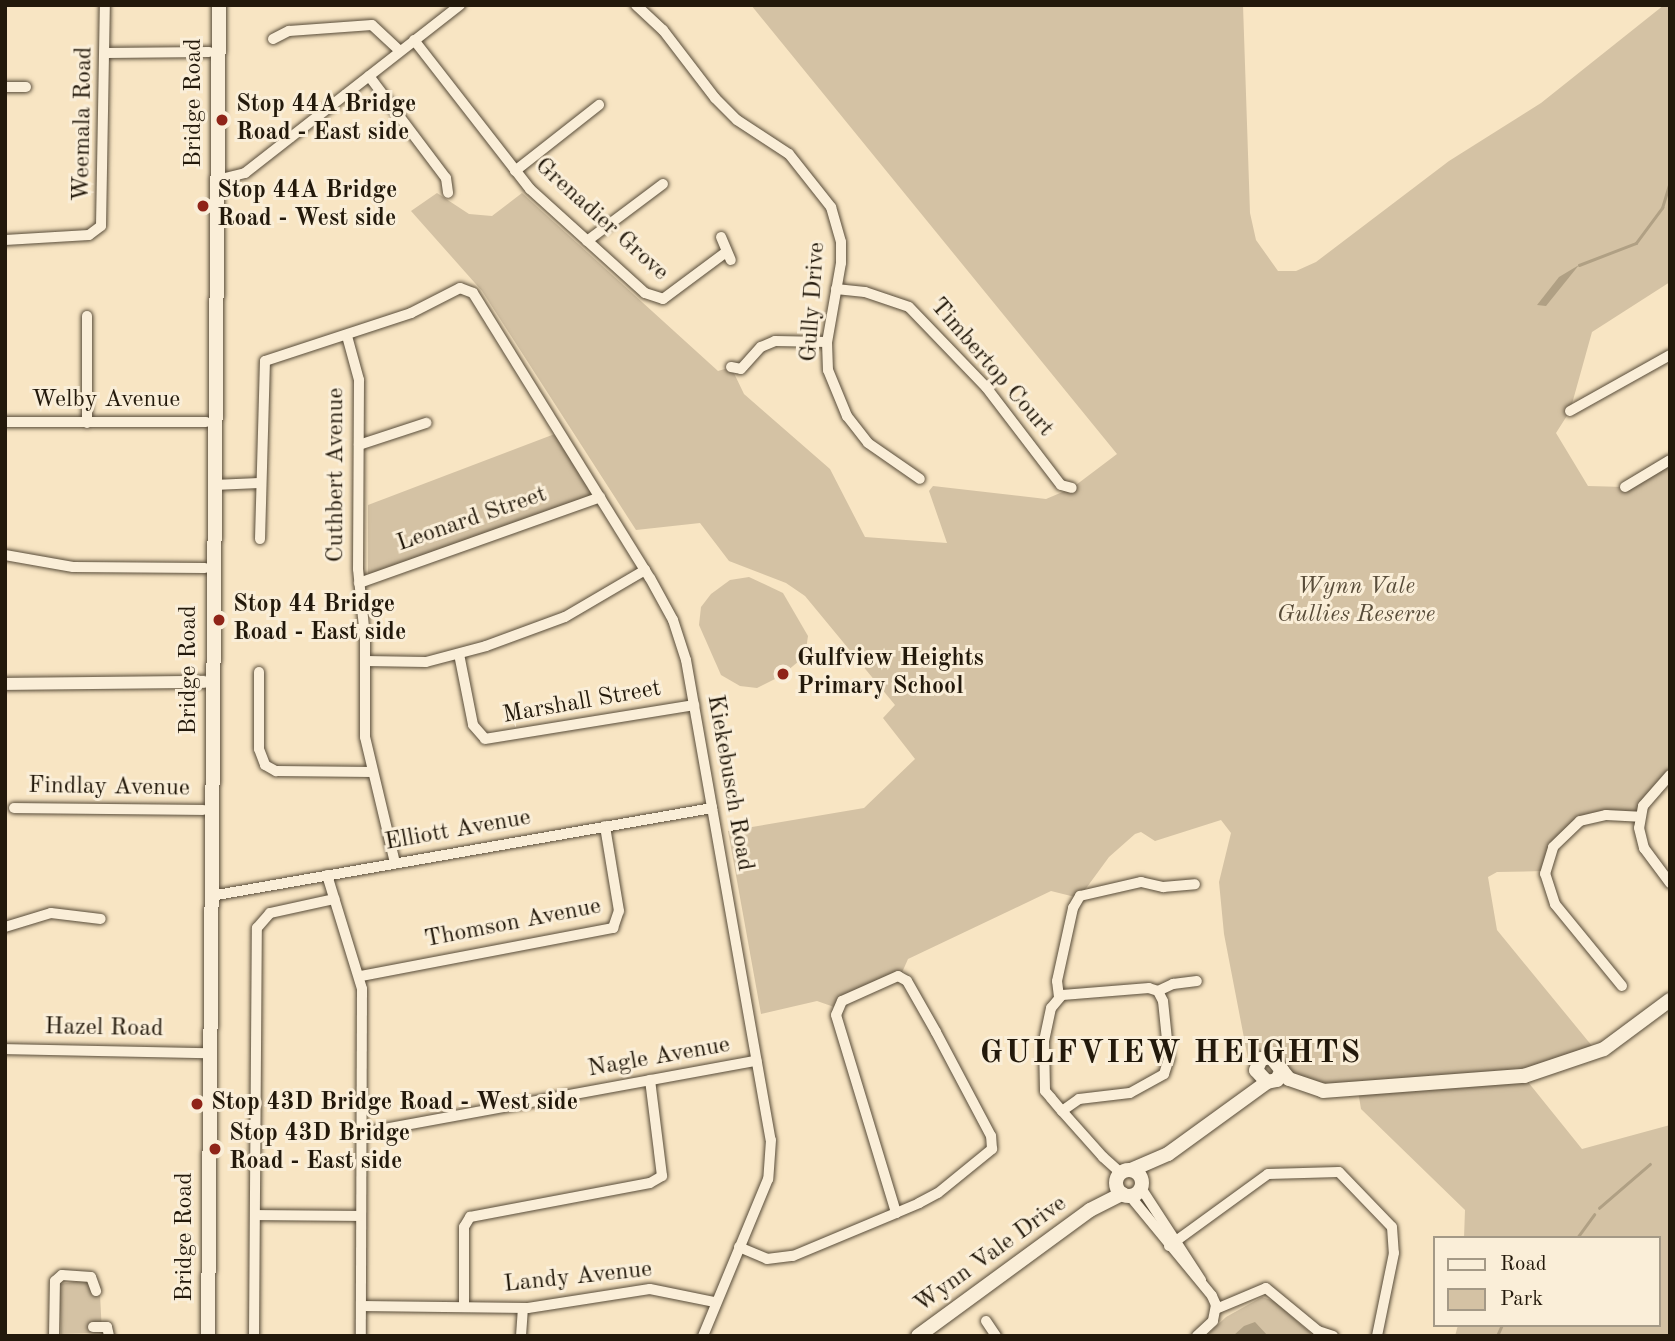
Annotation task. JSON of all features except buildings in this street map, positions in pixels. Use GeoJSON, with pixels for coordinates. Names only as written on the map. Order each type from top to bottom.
{"type":"FeatureCollection","features":[{"type":"Feature","properties":{"kind":"main road","name":"Bridge Road"},"geometry":{"type":"LineString","coordinates":[[209,5],[214,53]]}},
{"type":"Feature","properties":{"kind":"main road","name":"Bridge Road"},"geometry":{"type":"LineString","coordinates":[[201,1336],[206,1052],[214,53],[219,5]]}},
{"type":"Feature","properties":{"kind":"main road","name":"Bridge Road"},"geometry":{"type":"LineString","coordinates":[[209,568],[214,485],[211,423]]}},
{"type":"Feature","properties":{"kind":"main road"},"geometry":{"type":"LineString","coordinates":[[1358,1091],[1307,1088],[1282,1070],[1276,1059],[1267,1057],[1258,1064],[1266,1080],[1314,1097],[1508,1079],[1561,1067],[1614,1042],[1670,1000]]}},
{"type":"Feature","properties":{"kind":"main road","name":"Bridge Road"},"geometry":{"type":"LineString","coordinates":[[206,1052],[208,1336]]}},
{"type":"Feature","properties":{"kind":"main road"},"geometry":{"type":"LineString","coordinates":[[1266,1080],[1282,1070]]}},
{"type":"Feature","properties":{"kind":"main road","name":"Wynn Vale Drive"},"geometry":{"type":"LineString","coordinates":[[918,1336],[1266,1080]]}},
{"type":"Feature","properties":{"kind":"street","name":"Weemala Road"},"geometry":{"type":"LineString","coordinates":[[5,240],[89,235],[101,226],[105,5]]}},
{"type":"Feature","properties":{"kind":"street"},"geometry":{"type":"LineString","coordinates":[[414,40],[453,5]]}},
{"type":"Feature","properties":{"kind":"street"},"geometry":{"type":"LineString","coordinates":[[213,181],[245,173],[460,5]]}},
{"type":"Feature","properties":{"kind":"street","name":"Gully Drive"},"geometry":{"type":"LineString","coordinates":[[636,5],[663,30],[715,98],[737,120],[789,155],[831,207],[841,242],[827,342],[828,370],[847,415],[868,443],[920,479]]}},
{"type":"Feature","properties":{"kind":"street"},"geometry":{"type":"LineString","coordinates":[[273,39],[289,31],[372,25],[400,51]]}},
{"type":"Feature","properties":{"kind":"street","name":"Grenadier Grove"},"geometry":{"type":"LineString","coordinates":[[414,40],[514,171],[587,241],[657,299],[728,256],[721,237]]}},
{"type":"Feature","properties":{"kind":"street"},"geometry":{"type":"LineString","coordinates":[[106,52],[214,53]]}},
{"type":"Feature","properties":{"kind":"street"},"geometry":{"type":"LineString","coordinates":[[369,76],[446,178],[448,193]]}},
{"type":"Feature","properties":{"kind":"street"},"geometry":{"type":"LineString","coordinates":[[5,87],[26,87]]}},
{"type":"Feature","properties":{"kind":"street"},"geometry":{"type":"LineString","coordinates":[[514,171],[599,105]]}},
{"type":"Feature","properties":{"kind":"street"},"geometry":{"type":"LineString","coordinates":[[587,241],[663,184]]}},
{"type":"Feature","properties":{"kind":"street","name":"Kiekebusch Road"},"geometry":{"type":"LineString","coordinates":[[347,336],[424,308],[460,288],[473,293],[487,311],[645,570],[680,638],[756,1061],[771,1162],[760,1203],[714,1302],[703,1336]]}},
{"type":"Feature","properties":{"kind":"street","name":"Timbertop Court"},"geometry":{"type":"LineString","coordinates":[[836,289],[890,299],[931,326],[1013,418],[1064,489]]}},
{"type":"Feature","properties":{"kind":"street"},"geometry":{"type":"LineString","coordinates":[[87,316],[88,423]]}},
{"type":"Feature","properties":{"kind":"street"},"geometry":{"type":"LineString","coordinates":[[260,539],[259,484],[265,361],[347,336]]}},
{"type":"Feature","properties":{"kind":"street","name":"Cuthbert Avenue"},"geometry":{"type":"LineString","coordinates":[[347,336],[359,380],[359,583],[365,661],[364,726],[395,863]]}},
{"type":"Feature","properties":{"kind":"street"},"geometry":{"type":"LineString","coordinates":[[731,367],[741,369],[761,348],[775,341],[827,342]]}},
{"type":"Feature","properties":{"kind":"street"},"geometry":{"type":"LineString","coordinates":[[1570,411],[1670,355]]}},
{"type":"Feature","properties":{"kind":"street","name":"Welby Avenue"},"geometry":{"type":"LineString","coordinates":[[5,422],[211,423]]}},
{"type":"Feature","properties":{"kind":"street"},"geometry":{"type":"LineString","coordinates":[[359,445],[426,423]]}},
{"type":"Feature","properties":{"kind":"street"},"geometry":{"type":"LineString","coordinates":[[1625,487],[1670,460]]}},
{"type":"Feature","properties":{"kind":"street"},"geometry":{"type":"LineString","coordinates":[[214,485],[259,484]]}},
{"type":"Feature","properties":{"kind":"street","name":"Leonard Street"},"geometry":{"type":"LineString","coordinates":[[359,583],[600,497]]}},
{"type":"Feature","properties":{"kind":"street"},"geometry":{"type":"LineString","coordinates":[[5,555],[73,567],[209,568]]}},
{"type":"Feature","properties":{"kind":"street"},"geometry":{"type":"LineString","coordinates":[[365,661],[426,662],[459,654],[565,617],[645,570]]}},
{"type":"Feature","properties":{"kind":"street","name":"Marshall Street"},"geometry":{"type":"LineString","coordinates":[[459,654],[473,725],[485,739],[694,705]]}},
{"type":"Feature","properties":{"kind":"street"},"geometry":{"type":"LineString","coordinates":[[259,672],[259,749],[265,765],[276,771],[373,772]]}},
{"type":"Feature","properties":{"kind":"street"},"geometry":{"type":"LineString","coordinates":[[5,684],[208,682]]}},
{"type":"Feature","properties":{"kind":"street"},"geometry":{"type":"LineString","coordinates":[[1670,775],[1651,791],[1640,817],[1644,849],[1670,883]]}},
{"type":"Feature","properties":{"kind":"street","name":"Findlay Avenue"},"geometry":{"type":"LineString","coordinates":[[14,808],[207,810]]}},
{"type":"Feature","properties":{"kind":"street","name":"Elliott Avenue"},"geometry":{"type":"LineString","coordinates":[[207,898],[712,808]]}},
{"type":"Feature","properties":{"kind":"street"},"geometry":{"type":"LineString","coordinates":[[1622,986],[1555,904],[1545,874],[1553,847],[1580,821],[1606,815],[1640,817]]}},
{"type":"Feature","properties":{"kind":"street","name":"Thomson Avenue"},"geometry":{"type":"LineString","coordinates":[[361,976],[613,928],[619,911],[606,826]]}},
{"type":"Feature","properties":{"kind":"street"},"geometry":{"type":"LineString","coordinates":[[327,875],[361,976],[361,1336]]}},
{"type":"Feature","properties":{"kind":"street"},"geometry":{"type":"LineString","coordinates":[[1195,884],[1163,887],[1141,882],[1080,896],[1073,908],[1056,981],[1059,997],[1048,1019],[1042,1080],[1062,1111],[1128,1184],[1204,1286],[1216,1309],[1213,1321],[1197,1336]]}},
{"type":"Feature","properties":{"kind":"street"},"geometry":{"type":"LineString","coordinates":[[254,1336],[257,928],[270,913],[334,899]]}},
{"type":"Feature","properties":{"kind":"street"},"geometry":{"type":"LineString","coordinates":[[5,927],[51,913],[101,919]]}},
{"type":"Feature","properties":{"kind":"street"},"geometry":{"type":"LineString","coordinates":[[739,1247],[782,1260],[896,1213],[938,1193],[993,1145],[907,981],[898,976],[842,1001],[836,1015],[896,1213]]}},
{"type":"Feature","properties":{"kind":"street"},"geometry":{"type":"LineString","coordinates":[[1158,991],[1173,984],[1197,981]]}},
{"type":"Feature","properties":{"kind":"street"},"geometry":{"type":"LineString","coordinates":[[1059,997],[1149,988],[1158,991],[1163,1000],[1169,1059],[1164,1074],[1130,1093],[1081,1098],[1062,1111]]}},
{"type":"Feature","properties":{"kind":"street","name":"Hazel Road"},"geometry":{"type":"LineString","coordinates":[[5,1049],[206,1052]]}},
{"type":"Feature","properties":{"kind":"street","name":"Nagle Avenue"},"geometry":{"type":"LineString","coordinates":[[362,1133],[756,1061]]}},
{"type":"Feature","properties":{"kind":"street"},"geometry":{"type":"LineString","coordinates":[[464,1307],[464,1227],[470,1217],[650,1183],[662,1176],[650,1080]]}},
{"type":"Feature","properties":{"kind":"street"},"geometry":{"type":"LineString","coordinates":[[1173,1244],[1268,1174],[1339,1172],[1392,1227],[1394,1253],[1377,1336]]}},
{"type":"Feature","properties":{"kind":"street"},"geometry":{"type":"LineString","coordinates":[[255,1215],[361,1216]]}},
{"type":"Feature","properties":{"kind":"street"},"geometry":{"type":"LineString","coordinates":[[54,1336],[55,1280],[62,1275],[91,1277],[96,1291]]}},
{"type":"Feature","properties":{"kind":"street"},"geometry":{"type":"LineString","coordinates":[[1216,1309],[1266,1288],[1318,1331],[1333,1336]]}},
{"type":"Feature","properties":{"kind":"street","name":"Landy Avenue"},"geometry":{"type":"LineString","coordinates":[[361,1306],[523,1308],[650,1289],[714,1302]]}},
{"type":"Feature","properties":{"kind":"street"},"geometry":{"type":"LineString","coordinates":[[521,1336],[523,1308]]}},
{"type":"Feature","properties":{"kind":"street"},"geometry":{"type":"LineString","coordinates":[[986,1321],[996,1336]]}},
{"type":"Feature","properties":{"kind":"street"},"geometry":{"type":"LineString","coordinates":[[93,1327],[107,1327],[109,1336]]}},
{"type":"Feature","properties":{"kind":"green space","name":"Wynn Vale Gullies Reserve"},"geometry":{"type":"Polygon","coordinates":[[[751,5],[1243,5],[1250,213],[1256,240],[1278,271],[1296,271],[1316,262],[1449,161],[1541,103],[1664,5],[1670,5],[1670,282],[1592,332],[1570,411],[1556,433],[1588,486],[1625,487],[1670,460],[1670,775],[1640,817],[1606,815],[1565,833],[1545,871],[1497,872],[1488,877],[1497,930],[1597,1052],[1524,1077],[1582,1149],[1670,1125],[1670,1336],[1455,1336],[1457,1327],[1661,1327],[1661,1236],[1464,1236],[1465,1210],[1361,1109],[1358,1091],[1307,1088],[1276,1059],[1250,1069],[1224,934],[1219,882],[1231,833],[1221,820],[1155,841],[1141,832],[1135,834],[1109,857],[1079,898],[1051,891],[908,959],[900,977],[837,1008],[817,1001],[761,1014],[728,831],[864,808],[915,759],[883,718],[895,705],[805,596],[786,583],[729,561],[700,523],[636,530],[482,291],[411,211],[437,193],[469,214],[492,216],[522,193],[718,371],[731,367],[744,394],[830,469],[865,537],[947,543],[929,491],[933,486],[1046,499],[1072,488],[1117,454],[751,5]]]}},
{"type":"Feature","properties":{"kind":"green space"},"geometry":{"type":"Polygon","coordinates":[[[560,432],[600,497],[368,579],[368,505],[560,432]]]}},
{"type":"Feature","properties":{"kind":"green space"},"geometry":{"type":"Polygon","coordinates":[[[749,577],[783,593],[808,636],[805,656],[781,676],[757,688],[740,686],[721,675],[699,625],[701,607],[711,594],[730,580],[749,577]]]}},
{"type":"Feature","properties":{"kind":"green space"},"geometry":{"type":"Polygon","coordinates":[[[88,1280],[94,1294],[100,1294],[102,1333],[61,1334],[59,1284],[88,1280]]]}},
{"type":"Feature","properties":{"kind":"green space"},"geometry":{"type":"Polygon","coordinates":[[[1262,1297],[1274,1301],[1314,1336],[1206,1336],[1226,1317],[1262,1297]]]}},
{"type":"Feature","properties":{"kind":"shaded area"},"geometry":{"type":"Polygon","coordinates":[[[1579,265],[1546,306],[1537,305],[1559,277],[1579,265]]]}},
{"type":"Feature","properties":{"kind":"shaded area"},"geometry":{"type":"Polygon","coordinates":[[[1255,1322],[1268,1336],[1233,1336],[1244,1326],[1255,1322]]]}},
{"type":"Feature","properties":{"kind":"waterway"},"geometry":{"type":"LineString","coordinates":[[1579,265],[1636,243],[1662,208],[1670,182]]}},
{"type":"Feature","properties":{"kind":"waterway"},"geometry":{"type":"LineString","coordinates":[[1599,1208],[1650,1164]]}},
{"type":"Feature","properties":{"kind":"waterway"},"geometry":{"type":"LineString","coordinates":[[1578,1236],[1594,1215]]}},
{"type":"Feature","properties":{"kind":"waterway"},"geometry":{"type":"LineString","coordinates":[[1497,1336],[1501,1327]]}},
{"type":"Feature","properties":{"kind":"place","name":"Stop 44A Bridge Road - East side"},"geometry":{"type":"Point","coordinates":[222,120]}},
{"type":"Feature","properties":{"kind":"place","name":"Stop 44A Bridge Road - West side"},"geometry":{"type":"Point","coordinates":[203,206]}},
{"type":"Feature","properties":{"kind":"place","name":"Stop 44 Bridge Road - East side"},"geometry":{"type":"Point","coordinates":[219,620]}},
{"type":"Feature","properties":{"kind":"place","name":"Gulfview Heights Primary School"},"geometry":{"type":"Point","coordinates":[783,674]}},
{"type":"Feature","properties":{"kind":"place","name":"Stop 43D Bridge Road - West side"},"geometry":{"type":"Point","coordinates":[197,1104]}},
{"type":"Feature","properties":{"kind":"place","name":"Stop 43D Bridge Road - East side"},"geometry":{"type":"Point","coordinates":[215,1149]}},
{"type":"Feature","properties":{"kind":"district","name":"GULFVIEW HEIGHTS"},"geometry":{"type":"Point","coordinates":[1171,1054]}}]}
